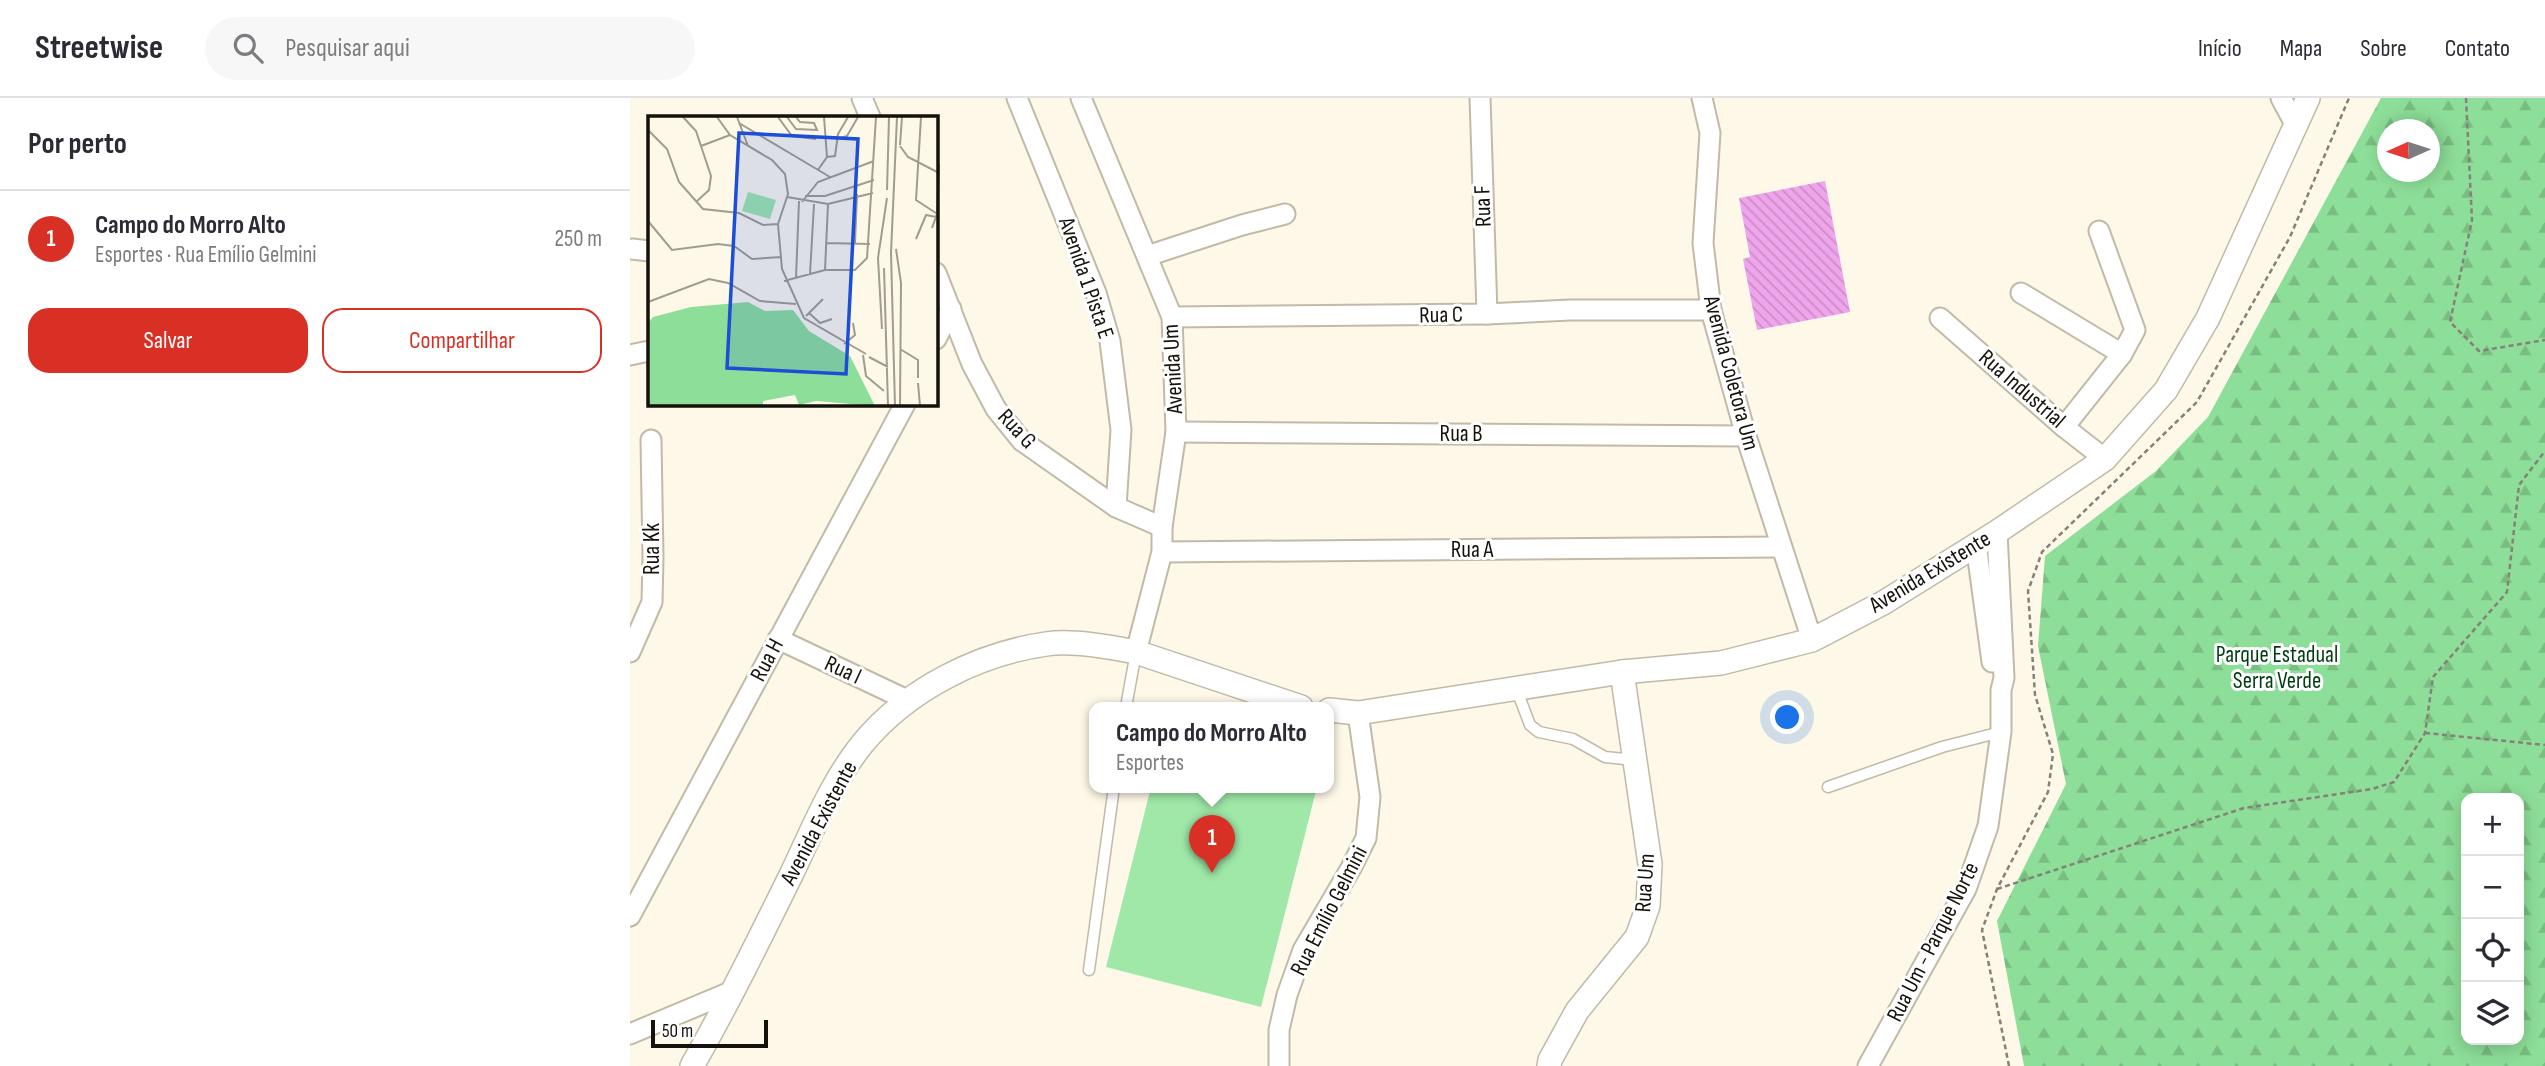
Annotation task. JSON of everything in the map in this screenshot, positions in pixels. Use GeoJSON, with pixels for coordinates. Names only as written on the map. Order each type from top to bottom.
{"type":"FeatureCollection","features":[{"type":"Feature","properties":{"kind":"street"},"geometry":{"type":"LineString","coordinates":[[862,98],[870,116]]}},
{"type":"Feature","properties":{"kind":"street","name":"Avenida 1 Pista E"},"geometry":{"type":"LineString","coordinates":[[1017,98],[1096,293],[1110,341],[1121,430],[1116,507]]}},
{"type":"Feature","properties":{"kind":"street","name":"Avenida Um"},"geometry":{"type":"LineString","coordinates":[[1081,98],[1172,317],[1176,432],[1162,527],[1162,552],[1136,652]]}},
{"type":"Feature","properties":{"kind":"street","name":"Rua F"},"geometry":{"type":"LineString","coordinates":[[1480,98],[1487,314]]}},
{"type":"Feature","properties":{"kind":"street","name":"Avenida Coletora Um"},"geometry":{"type":"LineString","coordinates":[[1702,98],[1710,133],[1703,243],[1710,310],[1746,436],[1812,640]]}},
{"type":"Feature","properties":{"kind":"street"},"geometry":{"type":"LineString","coordinates":[[2281,98],[2295,124]]}},
{"type":"Feature","properties":{"kind":"street","name":"Avenida Existente"},"geometry":{"type":"LineString","coordinates":[[1334,711],[1358,713],[1622,672],[1721,663],[1812,640],[1883,603],[1997,532],[2105,459],[2166,390],[2201,330],[2249,233],[2308,98]]}},
{"type":"Feature","properties":{"kind":"street"},"geometry":{"type":"LineString","coordinates":[[1147,256],[1285,214]]}},
{"type":"Feature","properties":{"kind":"street"},"geometry":{"type":"LineString","coordinates":[[2064,427],[2122,354],[2135,330],[2099,231]]}},
{"type":"Feature","properties":{"kind":"street","name":"Rua G"},"geometry":{"type":"LineString","coordinates":[[938,279],[972,364],[996,409],[1022,441],[1116,507],[1162,527]]}},
{"type":"Feature","properties":{"kind":"street"},"geometry":{"type":"LineString","coordinates":[[2021,293],[2122,354]]}},
{"type":"Feature","properties":{"kind":"street"},"geometry":{"type":"LineString","coordinates":[[938,335],[951,309]]}},
{"type":"Feature","properties":{"kind":"street","name":"Rua C"},"geometry":{"type":"LineString","coordinates":[[1172,317],[1710,310]]}},
{"type":"Feature","properties":{"kind":"street","name":"Rua Industrial"},"geometry":{"type":"LineString","coordinates":[[1940,318],[2064,427],[2105,459]]}},
{"type":"Feature","properties":{"kind":"street"},"geometry":{"type":"LineString","coordinates":[[630,355],[648,351]]}},
{"type":"Feature","properties":{"kind":"street","name":"Rua H"},"geometry":{"type":"LineString","coordinates":[[630,916],[898,407]]}},
{"type":"Feature","properties":{"kind":"street","name":"Rua B"},"geometry":{"type":"LineString","coordinates":[[1176,432],[1746,436]]}},
{"type":"Feature","properties":{"kind":"street","name":"Rua Kk"},"geometry":{"type":"LineString","coordinates":[[630,652],[652,602],[651,440]]}},
{"type":"Feature","properties":{"kind":"street","name":"Rua Um - Parque Norte"},"geometry":{"type":"LineString","coordinates":[[1868,1066],[1966,889],[1988,826],[2001,732],[2004,667],[1997,532]]}},
{"type":"Feature","properties":{"kind":"street","name":"Rua Um - Parque Norte"},"geometry":{"type":"LineString","coordinates":[[1976,544],[1993,669],[2001,690]]}},
{"type":"Feature","properties":{"kind":"street","name":"Rua A"},"geometry":{"type":"LineString","coordinates":[[1162,552],[1781,547]]}},
{"type":"Feature","properties":{"kind":"street","name":"Rua I"},"geometry":{"type":"LineString","coordinates":[[778,639],[907,700]]}},
{"type":"Feature","properties":{"kind":"street","name":"Avenida Existente"},"geometry":{"type":"LineString","coordinates":[[692,1066],[735,990],[834,786],[863,743],[907,700],[949,675],[1005,653],[1049,643],[1110,647],[1136,652],[1286,702]]}},
{"type":"Feature","properties":{"kind":"street","name":"Rua Um"},"geometry":{"type":"LineString","coordinates":[[1549,1066],[1577,1012],[1637,937],[1648,906],[1650,864],[1622,672]]}},
{"type":"Feature","properties":{"kind":"street","name":"Rua Emílio Gelmini"},"geometry":{"type":"LineString","coordinates":[[1279,1066],[1279,1030],[1287,995],[1304,950],[1352,868],[1366,838],[1370,797],[1358,713]]}},
{"type":"Feature","properties":{"kind":"street"},"geometry":{"type":"LineString","coordinates":[[630,1034],[735,990]]}},
{"type":"Feature","properties":{"kind":"lane"},"geometry":{"type":"LineString","coordinates":[[1127,702],[1136,652]]}},
{"type":"Feature","properties":{"kind":"lane"},"geometry":{"type":"LineString","coordinates":[[1516,688],[1530,724],[1539,732],[1573,739],[1605,758],[1636,760]]}},
{"type":"Feature","properties":{"kind":"lane"},"geometry":{"type":"LineString","coordinates":[[1828,787],[1942,747],[2001,732]]}},
{"type":"Feature","properties":{"kind":"lane"},"geometry":{"type":"LineString","coordinates":[[1089,970],[1113,793]]}},
{"type":"Feature","properties":{"kind":"path"},"geometry":{"type":"LineString","coordinates":[[2009,1066],[1982,930],[1997,889],[2048,792],[2053,754],[2035,695],[2028,591],[2042,552],[2197,402],[2290,237],[2349,98]]}},
{"type":"Feature","properties":{"kind":"path"},"geometry":{"type":"LineString","coordinates":[[2466,98],[2472,220],[2450,322],[2479,351],[2545,340]]}},
{"type":"Feature","properties":{"kind":"path"},"geometry":{"type":"LineString","coordinates":[[1997,889],[2244,808],[2372,789],[2393,782],[2425,733],[2433,677],[2507,592],[2519,485],[2545,451]]}},
{"type":"Feature","properties":{"kind":"path"},"geometry":{"type":"LineString","coordinates":[[2425,733],[2527,745],[2545,744]]}},
{"type":"Feature","properties":{"kind":"green space","name":"Parque Estadual Serra Verde"},"geometry":{"type":"Polygon","coordinates":[[[2381,98],[2545,98],[2545,1066],[2024,1066],[1997,921],[2066,784],[2038,646],[2045,556],[2156,471],[2208,417],[2381,98]]]}},
{"type":"Feature","properties":{"kind":"green space"},"geometry":{"type":"Polygon","coordinates":[[[1150,793],[1315,793],[1261,1007],[1106,967],[1150,793]]]}},
{"type":"Feature","properties":{"kind":"building"},"geometry":{"type":"Polygon","coordinates":[[[1825,181],[1850,312],[1757,330],[1743,259],[1750,257],[1739,198],[1825,181]]]}},
{"type":"Feature","properties":{"kind":"place","name":"Campo do Morro Alto"},"geometry":{"type":"Point","coordinates":[1212,873]}}]}
